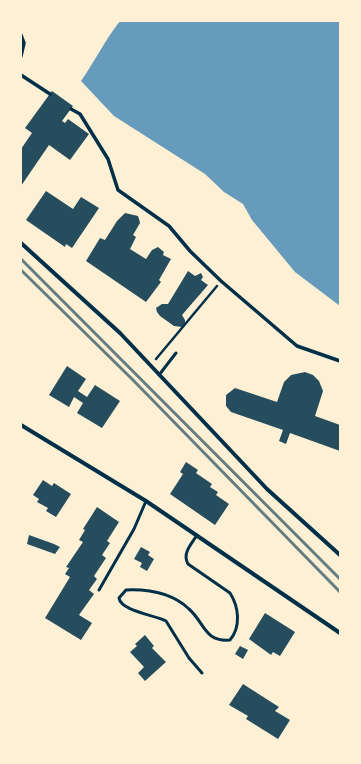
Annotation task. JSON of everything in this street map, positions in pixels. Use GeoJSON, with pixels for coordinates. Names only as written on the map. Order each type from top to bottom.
{"type":"FeatureCollection","features":[{"type":"Feature","properties":{"kind":"street"},"geometry":{"type":"LineString","coordinates":[[21,35],[24,43],[21,56]]}},
{"type":"Feature","properties":{"kind":"street"},"geometry":{"type":"LineString","coordinates":[[21,75],[50,94]]}},
{"type":"Feature","properties":{"kind":"street"},"geometry":{"type":"LineString","coordinates":[[71,109],[80,114],[108,160],[118,190],[169,226],[190,251],[221,281],[297,346],[340,360]]}},
{"type":"Feature","properties":{"kind":"street"},"geometry":{"type":"LineString","coordinates":[[21,243],[120,333],[267,489],[340,555]]}},
{"type":"Feature","properties":{"kind":"street"},"geometry":{"type":"LineString","coordinates":[[21,425],[146,501],[340,633]]}},
{"type":"Feature","properties":{"kind":"lane"},"geometry":{"type":"LineString","coordinates":[[159,375],[176,353]]}},
{"type":"Feature","properties":{"kind":"lane"},"geometry":{"type":"LineString","coordinates":[[99,590],[134,529],[146,501]]}},
{"type":"Feature","properties":{"kind":"lane"},"geometry":{"type":"LineString","coordinates":[[197,535],[186,553],[185,559],[188,564],[230,592],[234,599],[238,616],[236,633],[230,640],[215,639],[207,634],[190,609],[178,600],[160,592],[140,589],[126,590],[119,598],[120,602],[126,607],[166,621],[189,658],[202,673]]}},
{"type":"Feature","properties":{"kind":"path"},"geometry":{"type":"LineString","coordinates":[[150,365],[221,281]]}},
{"type":"Feature","properties":{"kind":"water"},"geometry":{"type":"Polygon","coordinates":[[[120,21],[340,21],[340,306],[295,272],[252,220],[243,204],[224,192],[205,174],[114,116],[81,81],[120,21]]]}},
{"type":"Feature","properties":{"kind":"building"},"geometry":{"type":"Polygon","coordinates":[[[52,91],[73,106],[62,121],[65,123],[68,119],[89,134],[70,160],[49,145],[21,186],[21,149],[32,133],[25,128],[52,91]]]}},
{"type":"Feature","properties":{"kind":"building"},"geometry":{"type":"Polygon","coordinates":[[[46,191],[73,209],[81,197],[99,208],[72,248],[66,244],[65,247],[26,220],[46,191]]]}},
{"type":"Feature","properties":{"kind":"building"},"geometry":{"type":"Polygon","coordinates":[[[125,213],[138,216],[140,223],[133,235],[136,237],[130,249],[146,259],[152,250],[158,247],[164,252],[163,255],[171,259],[159,280],[161,282],[146,302],[86,261],[100,238],[105,240],[117,221],[125,213]]]}},
{"type":"Feature","properties":{"kind":"building"},"geometry":{"type":"Polygon","coordinates":[[[188,271],[195,276],[201,273],[203,277],[201,280],[208,285],[182,315],[185,320],[185,324],[182,327],[174,326],[160,316],[156,308],[162,304],[168,304],[188,271]]]}},
{"type":"Feature","properties":{"kind":"building"},"geometry":{"type":"Polygon","coordinates":[[[67,366],[86,379],[78,391],[87,397],[95,385],[120,401],[102,428],[77,413],[83,403],[74,397],[69,407],[49,395],[67,366]]]}},
{"type":"Feature","properties":{"kind":"building"},"geometry":{"type":"Polygon","coordinates":[[[305,372],[313,375],[319,381],[323,391],[315,416],[340,425],[340,451],[290,433],[286,444],[279,441],[283,430],[231,412],[226,406],[226,395],[235,388],[277,402],[284,382],[291,375],[305,372]]]}},
{"type":"Feature","properties":{"kind":"building"},"geometry":{"type":"Polygon","coordinates":[[[186,462],[198,470],[196,473],[212,484],[210,487],[218,492],[216,495],[229,504],[215,525],[170,494],[183,474],[180,472],[186,462]]]}},
{"type":"Feature","properties":{"kind":"building"},"geometry":{"type":"Polygon","coordinates":[[[43,480],[52,486],[54,483],[71,494],[56,517],[46,511],[48,508],[37,502],[39,499],[33,495],[43,480]]]}},
{"type":"Feature","properties":{"kind":"building"},"geometry":{"type":"Polygon","coordinates":[[[97,507],[119,522],[107,541],[110,543],[102,555],[106,558],[94,576],[97,579],[89,590],[94,594],[79,615],[92,623],[81,640],[45,618],[70,577],[65,574],[69,568],[66,567],[83,542],[79,540],[85,530],[83,529],[97,507]]]}},
{"type":"Feature","properties":{"kind":"building"},"geometry":{"type":"Polygon","coordinates":[[[29,535],[60,547],[55,554],[27,544],[29,535]]]}},
{"type":"Feature","properties":{"kind":"building"},"geometry":{"type":"Polygon","coordinates":[[[141,547],[150,552],[148,555],[154,559],[147,571],[140,567],[142,563],[134,559],[141,547]]]}},
{"type":"Feature","properties":{"kind":"building"},"geometry":{"type":"Polygon","coordinates":[[[265,613],[295,632],[280,656],[273,652],[271,655],[249,639],[265,613]]]}},
{"type":"Feature","properties":{"kind":"building"},"geometry":{"type":"Polygon","coordinates":[[[145,635],[154,646],[152,648],[166,662],[145,681],[138,673],[144,667],[130,652],[137,646],[135,644],[145,635]]]}},
{"type":"Feature","properties":{"kind":"building"},"geometry":{"type":"Polygon","coordinates":[[[240,646],[248,650],[243,659],[235,654],[240,646]]]}},
{"type":"Feature","properties":{"kind":"building"},"geometry":{"type":"Polygon","coordinates":[[[243,684],[279,707],[275,711],[290,720],[278,739],[246,719],[248,716],[229,705],[243,684]]]}},
{"type":"Feature","properties":{"kind":"railway"},"geometry":{"type":"LineString","coordinates":[[21,259],[340,579]]}},
{"type":"Feature","properties":{"kind":"railway"},"geometry":{"type":"LineString","coordinates":[[21,270],[132,379],[340,592]]}}]}
